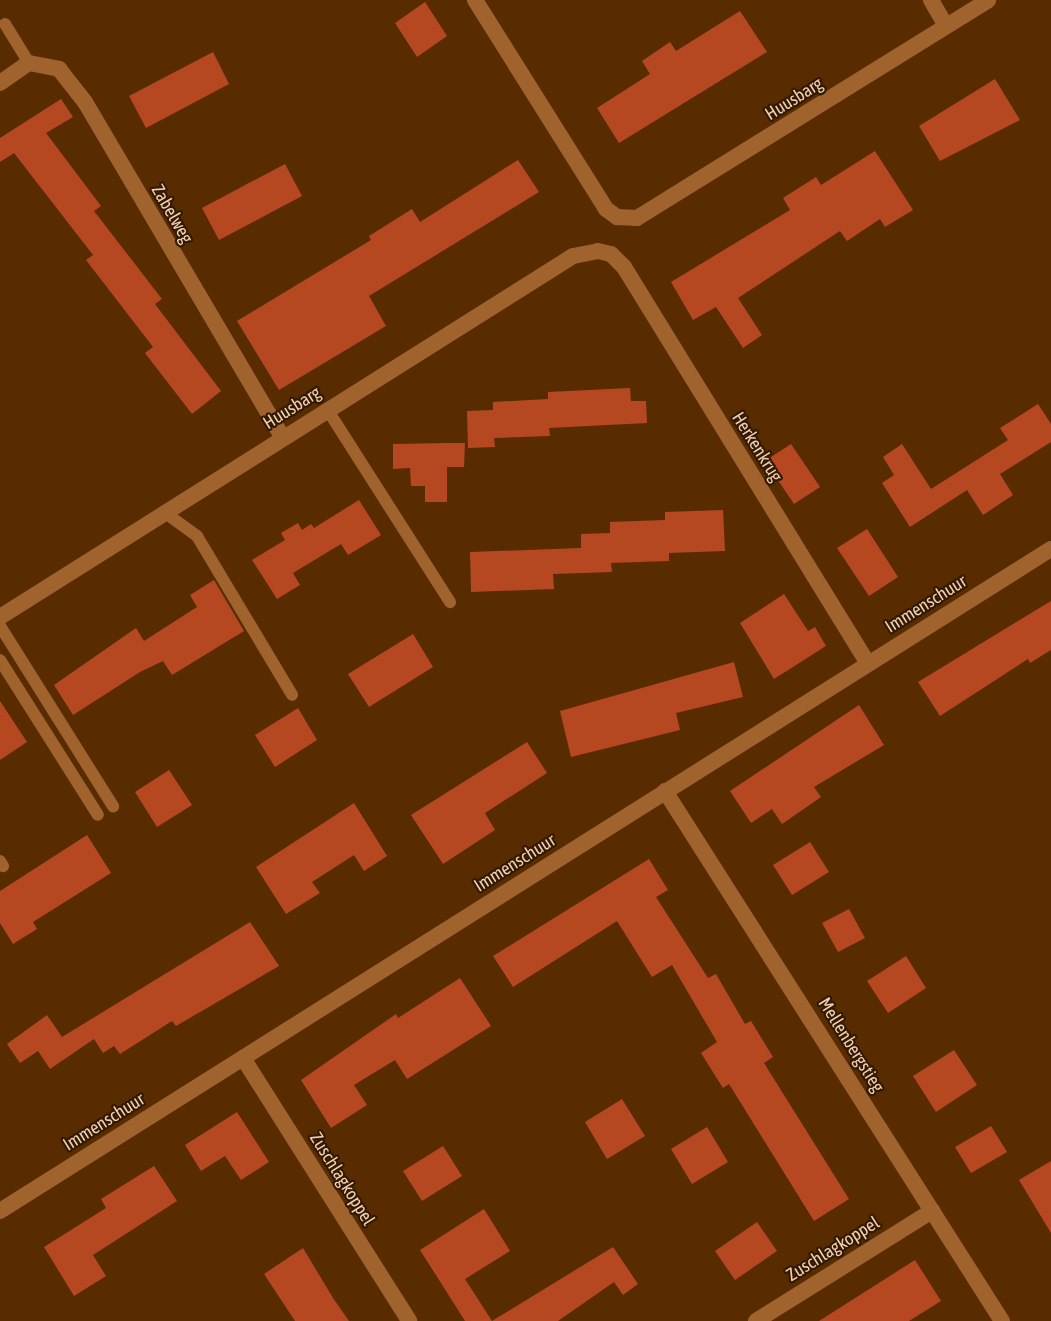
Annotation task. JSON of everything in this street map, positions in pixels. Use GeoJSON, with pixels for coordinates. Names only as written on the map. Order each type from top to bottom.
{"type":"FeatureCollection","features":[{"type":"Feature","properties":{"kind":"street","name":"Huusbarg"},"geometry":{"type":"LineString","coordinates":[[475,0],[606,209],[617,217],[638,218],[661,207],[988,0]]}},
{"type":"Feature","properties":{"kind":"street"},"geometry":{"type":"LineString","coordinates":[[931,0],[946,26]]}},
{"type":"Feature","properties":{"kind":"street"},"geometry":{"type":"LineString","coordinates":[[0,82],[29,63]]}},
{"type":"Feature","properties":{"kind":"street","name":"Zabelweg"},"geometry":{"type":"LineString","coordinates":[[29,63],[59,69],[85,102],[282,437]]}},
{"type":"Feature","properties":{"kind":"street","name":"Huusbarg"},"geometry":{"type":"LineString","coordinates":[[0,617],[282,437],[573,256],[611,254]]}},
{"type":"Feature","properties":{"kind":"street","name":"Herkenkrug"},"geometry":{"type":"LineString","coordinates":[[611,254],[624,267],[868,663]]}},
{"type":"Feature","properties":{"kind":"street","name":"Immenschuur"},"geometry":{"type":"LineString","coordinates":[[0,1211],[1051,549]]}},
{"type":"Feature","properties":{"kind":"street","name":"Mellenbergstieg"},"geometry":{"type":"LineString","coordinates":[[665,791],[1002,1321]]}},
{"type":"Feature","properties":{"kind":"street","name":"Zuschlagkoppel"},"geometry":{"type":"LineString","coordinates":[[243,1058],[409,1321]]}},
{"type":"Feature","properties":{"kind":"street","name":"Zuschlagkoppel"},"geometry":{"type":"LineString","coordinates":[[756,1321],[932,1211]]}},
{"type":"Feature","properties":{"kind":"lane"},"geometry":{"type":"LineString","coordinates":[[5,24],[29,63]]}},
{"type":"Feature","properties":{"kind":"lane"},"geometry":{"type":"LineString","coordinates":[[327,409],[450,602]]}},
{"type":"Feature","properties":{"kind":"lane"},"geometry":{"type":"LineString","coordinates":[[164,512],[197,536],[292,695]]}},
{"type":"Feature","properties":{"kind":"lane"},"geometry":{"type":"LineString","coordinates":[[0,626],[113,806]]}},
{"type":"Feature","properties":{"kind":"lane"},"geometry":{"type":"LineString","coordinates":[[0,660],[98,815]]}},
{"type":"Feature","properties":{"kind":"building"},"geometry":{"type":"Polygon","coordinates":[[[425,2],[447,36],[417,57],[395,23],[425,2]]]}},
{"type":"Feature","properties":{"kind":"building"},"geometry":{"type":"Polygon","coordinates":[[[740,11],[767,52],[619,143],[597,108],[650,74],[642,61],[670,42],[676,51],[740,11]]]}},
{"type":"Feature","properties":{"kind":"building"},"geometry":{"type":"Polygon","coordinates":[[[213,52],[229,84],[146,128],[129,96],[213,52]]]}},
{"type":"Feature","properties":{"kind":"building"},"geometry":{"type":"Polygon","coordinates":[[[995,79],[1020,120],[940,161],[919,126],[995,79]]]}},
{"type":"Feature","properties":{"kind":"building"},"geometry":{"type":"Polygon","coordinates":[[[61,99],[73,117],[46,133],[101,206],[94,211],[162,299],[155,304],[221,391],[192,414],[145,353],[153,347],[86,260],[93,255],[14,153],[0,162],[0,138],[61,99]]]}},
{"type":"Feature","properties":{"kind":"building"},"geometry":{"type":"Polygon","coordinates":[[[875,151],[913,210],[885,227],[880,219],[847,241],[840,231],[738,298],[762,335],[743,348],[716,307],[693,320],[671,282],[790,210],[783,198],[816,177],[821,185],[875,151]]]}},
{"type":"Feature","properties":{"kind":"building"},"geometry":{"type":"Polygon","coordinates":[[[518,160],[539,192],[369,296],[386,326],[279,390],[237,321],[371,240],[369,236],[412,209],[420,222],[518,160]]]}},
{"type":"Feature","properties":{"kind":"building"},"geometry":{"type":"Polygon","coordinates":[[[285,164],[302,196],[219,240],[202,208],[285,164]]]}},
{"type":"Feature","properties":{"kind":"building"},"geometry":{"type":"Polygon","coordinates":[[[630,388],[631,401],[646,401],[647,423],[549,428],[550,436],[494,438],[495,447],[468,448],[467,411],[493,410],[493,402],[548,399],[548,392],[630,388]]]}},
{"type":"Feature","properties":{"kind":"building"},"geometry":{"type":"Polygon","coordinates":[[[1038,404],[1051,424],[1051,442],[1000,474],[1013,495],[983,515],[967,490],[910,527],[882,483],[894,475],[883,457],[902,444],[931,489],[1008,440],[1000,428],[1038,404]]]}},
{"type":"Feature","properties":{"kind":"building"},"geometry":{"type":"Polygon","coordinates":[[[465,443],[464,467],[447,467],[447,502],[425,502],[425,486],[411,486],[410,468],[393,469],[393,444],[465,443]]]}},
{"type":"Feature","properties":{"kind":"building"},"geometry":{"type":"Polygon","coordinates":[[[791,444],[820,487],[794,504],[765,461],[791,444]]]}},
{"type":"Feature","properties":{"kind":"building"},"geometry":{"type":"Polygon","coordinates":[[[359,500],[381,535],[348,555],[341,544],[293,573],[300,585],[277,599],[252,560],[285,540],[281,533],[298,523],[302,530],[311,524],[314,528],[359,500]]]}},
{"type":"Feature","properties":{"kind":"building"},"geometry":{"type":"Polygon","coordinates":[[[723,510],[725,551],[669,553],[669,561],[611,563],[612,572],[553,574],[554,589],[471,592],[470,552],[581,548],[581,534],[610,533],[610,522],[665,520],[665,512],[723,510]]]}},
{"type":"Feature","properties":{"kind":"building"},"geometry":{"type":"Polygon","coordinates":[[[867,529],[898,577],[869,596],[837,548],[867,529]]]}},
{"type":"Feature","properties":{"kind":"building"},"geometry":{"type":"Polygon","coordinates":[[[214,580],[244,631],[172,675],[163,661],[140,672],[73,715],[54,685],[136,628],[144,641],[197,607],[190,595],[214,580]]]}},
{"type":"Feature","properties":{"kind":"building"},"geometry":{"type":"Polygon","coordinates":[[[784,594],[808,631],[815,627],[826,646],[774,679],[740,623],[784,594]]]}},
{"type":"Feature","properties":{"kind":"building"},"geometry":{"type":"Polygon","coordinates":[[[1051,601],[1051,650],[1030,663],[1028,659],[940,716],[918,682],[1051,601]]]}},
{"type":"Feature","properties":{"kind":"building"},"geometry":{"type":"Polygon","coordinates":[[[413,634],[433,667],[369,707],[348,674],[413,634]]]}},
{"type":"Feature","properties":{"kind":"building"},"geometry":{"type":"Polygon","coordinates":[[[734,662],[743,697],[676,713],[680,730],[571,757],[560,711],[734,662]]]}},
{"type":"Feature","properties":{"kind":"building"},"geometry":{"type":"Polygon","coordinates":[[[0,701],[27,742],[0,760],[0,701]]]}},
{"type":"Feature","properties":{"kind":"building"},"geometry":{"type":"Polygon","coordinates":[[[859,705],[884,745],[814,787],[821,797],[782,824],[772,809],[751,823],[730,791],[859,705]]]}},
{"type":"Feature","properties":{"kind":"building"},"geometry":{"type":"Polygon","coordinates":[[[298,708],[317,740],[275,767],[255,735],[298,708]]]}},
{"type":"Feature","properties":{"kind":"building"},"geometry":{"type":"Polygon","coordinates":[[[527,742],[547,773],[485,813],[495,830],[443,864],[411,815],[527,742]]]}},
{"type":"Feature","properties":{"kind":"building"},"geometry":{"type":"Polygon","coordinates":[[[169,770],[192,805],[157,827],[135,792],[169,770]]]}},
{"type":"Feature","properties":{"kind":"building"},"geometry":{"type":"Polygon","coordinates":[[[354,803],[387,856],[364,871],[354,855],[312,882],[320,893],[286,914],[256,867],[354,803]]]}},
{"type":"Feature","properties":{"kind":"building"},"geometry":{"type":"Polygon","coordinates":[[[87,835],[111,873],[33,922],[37,929],[13,944],[0,923],[0,891],[87,835]]]}},
{"type":"Feature","properties":{"kind":"building"},"geometry":{"type":"Polygon","coordinates":[[[810,842],[829,872],[792,895],[773,865],[810,842]]]}},
{"type":"Feature","properties":{"kind":"building"},"geometry":{"type":"Polygon","coordinates":[[[649,859],[668,890],[656,897],[708,978],[716,974],[745,1024],[751,1021],[773,1057],[764,1063],[849,1199],[814,1221],[729,1084],[723,1088],[701,1053],[717,1042],[672,965],[652,977],[617,921],[513,987],[493,956],[649,859]]]}},
{"type":"Feature","properties":{"kind":"building"},"geometry":{"type":"Polygon","coordinates":[[[849,909],[865,938],[838,952],[822,923],[849,909]]]}},
{"type":"Feature","properties":{"kind":"building"},"geometry":{"type":"Polygon","coordinates":[[[250,922],[279,966],[176,1026],[172,1021],[120,1054],[114,1046],[103,1053],[94,1039],[50,1069],[38,1051],[20,1063],[7,1044],[47,1015],[62,1037],[250,922]]]}},
{"type":"Feature","properties":{"kind":"building"},"geometry":{"type":"Polygon","coordinates":[[[906,956],[926,988],[888,1013],[867,981],[906,956]]]}},
{"type":"Feature","properties":{"kind":"building"},"geometry":{"type":"Polygon","coordinates":[[[460,978],[491,1026],[407,1079],[395,1060],[354,1085],[367,1105],[331,1128],[301,1080],[396,1014],[398,1018],[460,978]]]}},
{"type":"Feature","properties":{"kind":"building"},"geometry":{"type":"Polygon","coordinates":[[[954,1050],[977,1085],[936,1112],[913,1076],[954,1050]]]}},
{"type":"Feature","properties":{"kind":"building"},"geometry":{"type":"Polygon","coordinates":[[[622,1099],[645,1136],[607,1159],[585,1122],[622,1099]]]}},
{"type":"Feature","properties":{"kind":"building"},"geometry":{"type":"Polygon","coordinates":[[[237,1112],[269,1162],[241,1180],[225,1156],[201,1171],[185,1145],[237,1112]]]}},
{"type":"Feature","properties":{"kind":"building"},"geometry":{"type":"Polygon","coordinates":[[[991,1126],[1007,1152],[971,1173],[955,1147],[991,1126]]]}},
{"type":"Feature","properties":{"kind":"building"},"geometry":{"type":"Polygon","coordinates":[[[707,1127],[728,1162],[692,1184],[671,1149],[707,1127]]]}},
{"type":"Feature","properties":{"kind":"building"},"geometry":{"type":"Polygon","coordinates":[[[443,1146],[462,1176],[422,1201],[403,1171],[443,1146]]]}},
{"type":"Feature","properties":{"kind":"building"},"geometry":{"type":"Polygon","coordinates":[[[1051,1161],[1051,1233],[1019,1180],[1051,1161]]]}},
{"type":"Feature","properties":{"kind":"building"},"geometry":{"type":"Polygon","coordinates":[[[154,1166],[177,1201],[93,1255],[106,1276],[74,1296],[44,1247],[106,1208],[101,1199],[154,1166]]]}},
{"type":"Feature","properties":{"kind":"building"},"geometry":{"type":"Polygon","coordinates":[[[484,1209],[510,1251],[465,1279],[492,1321],[465,1321],[420,1250],[484,1209]]]}},
{"type":"Feature","properties":{"kind":"building"},"geometry":{"type":"Polygon","coordinates":[[[757,1222],[777,1251],[735,1280],[715,1251],[757,1222]]]}},
{"type":"Feature","properties":{"kind":"building"},"geometry":{"type":"Polygon","coordinates":[[[613,1247],[638,1284],[623,1295],[614,1282],[558,1321],[492,1321],[613,1247]]]}},
{"type":"Feature","properties":{"kind":"building"},"geometry":{"type":"Polygon","coordinates":[[[303,1248],[349,1321],[295,1321],[264,1274],[303,1248]]]}},
{"type":"Feature","properties":{"kind":"building"},"geometry":{"type":"Polygon","coordinates":[[[915,1260],[941,1301],[909,1321],[819,1321],[915,1260]]]}}]}
